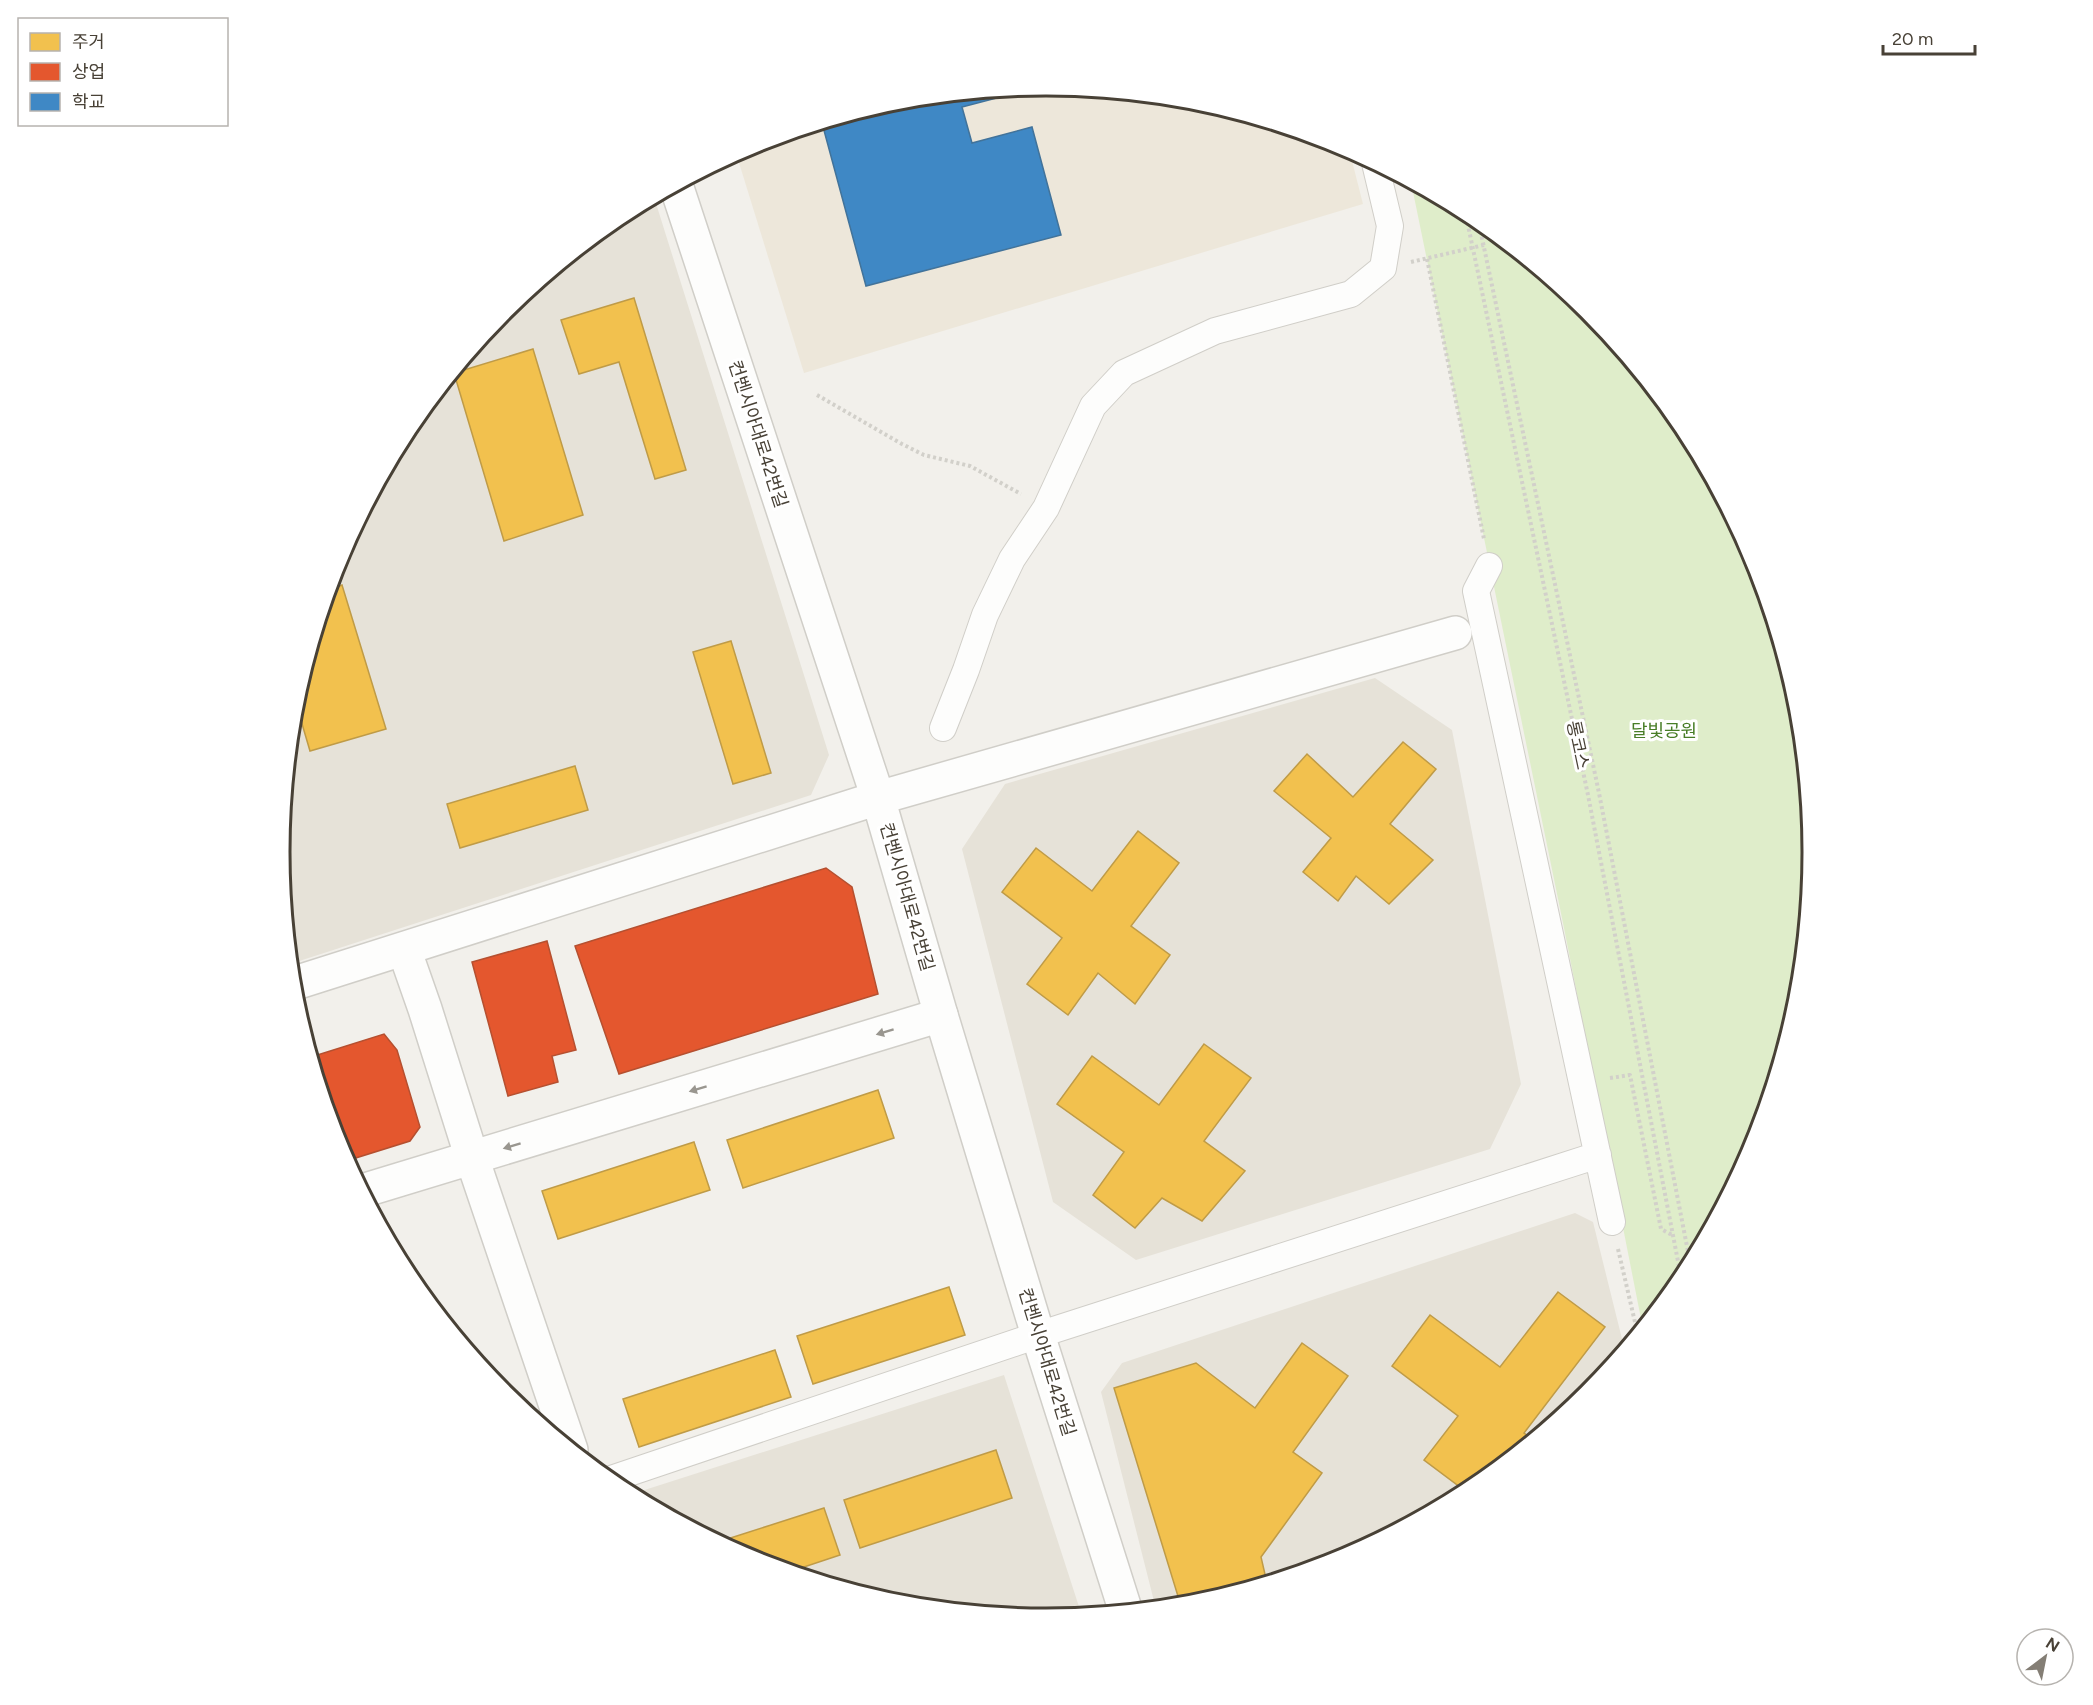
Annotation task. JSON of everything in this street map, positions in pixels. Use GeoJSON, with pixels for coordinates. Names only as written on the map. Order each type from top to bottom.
{"type":"FeatureCollection","features":[{"type":"Feature","properties":{"kind":"street"},"geometry":{"type":"LineString","coordinates":[[943,728],[985,615],[1012,559],[1046,508],[1093,406],[1124,373],[1215,331],[1351,294],[1383,268],[1389,226],[1377,172]]}},
{"type":"Feature","properties":{"kind":"street","name":"컨벤시아대로42번길"},"geometry":{"type":"LineString","coordinates":[[678,192],[878,798],[1038,1335],[1124,1605]]}},
{"type":"Feature","properties":{"kind":"street"},"geometry":{"type":"LineString","coordinates":[[1489,567],[1476,591],[1612,1222]]}},
{"type":"Feature","properties":{"kind":"street"},"geometry":{"type":"LineString","coordinates":[[302,981],[878,798],[1455,633]]}},
{"type":"Feature","properties":{"kind":"street"},"geometry":{"type":"LineString","coordinates":[[404,949],[566,1437]]}},
{"type":"Feature","properties":{"kind":"street"},"geometry":{"type":"LineString","coordinates":[[369,1189],[941,1015]]}},
{"type":"Feature","properties":{"kind":"street"},"geometry":{"type":"LineString","coordinates":[[618,1476],[1038,1335],[1598,1155]]}},
{"type":"Feature","properties":{"kind":"path","name":"롱코스"},"geometry":{"type":"LineString","coordinates":[[1468,223],[1588,795],[1679,1268]]}},
{"type":"Feature","properties":{"kind":"path"},"geometry":{"type":"LineString","coordinates":[[1481,233],[1599,794],[1688,1253]]}},
{"type":"Feature","properties":{"kind":"path"},"geometry":{"type":"LineString","coordinates":[[1383,268],[1484,245]]}},
{"type":"Feature","properties":{"kind":"path"},"geometry":{"type":"LineString","coordinates":[[1427,258],[1489,567]]}},
{"type":"Feature","properties":{"kind":"path"},"geometry":{"type":"LineString","coordinates":[[817,395],[924,455],[970,466],[993,478]]}},
{"type":"Feature","properties":{"kind":"path"},"geometry":{"type":"LineString","coordinates":[[1601,1080],[1630,1075],[1661,1229],[1673,1236]]}},
{"type":"Feature","properties":{"kind":"path"},"geometry":{"type":"LineString","coordinates":[[1612,1222],[1636,1326]]}},
{"type":"Feature","properties":{"kind":"shaded area"},"geometry":{"type":"Polygon","coordinates":[[[1046,96],[1096,98],[1145,102],[1242,122],[1290,136],[1352,161],[1363,204],[804,373],[739,162],[803,136],[851,122],[948,102],[1046,96]]]}},
{"type":"Feature","properties":{"kind":"shaded area"},"geometry":{"type":"Polygon","coordinates":[[[656,204],[829,755],[811,795],[298,961],[290,852],[296,754],[316,657],[330,609],[368,518],[417,432],[478,354],[548,284],[586,252],[656,204]]]}},
{"type":"Feature","properties":{"kind":"shaded area"},"geometry":{"type":"Polygon","coordinates":[[[1375,678],[1452,730],[1521,1084],[1490,1149],[1136,1260],[1053,1202],[962,849],[1005,784],[1375,678]]]}},
{"type":"Feature","properties":{"kind":"shaded area"},"geometry":{"type":"Polygon","coordinates":[[[1575,1213],[1593,1222],[1623,1342],[1581,1387],[1507,1453],[1467,1482],[1425,1508],[1381,1531],[1290,1569],[1242,1583],[1154,1601],[1101,1392],[1122,1363],[1575,1213]]]}},
{"type":"Feature","properties":{"kind":"shaded area"},"geometry":{"type":"Polygon","coordinates":[[[1004,1375],[1079,1608],[1046,1609],[948,1603],[851,1583],[803,1569],[757,1551],[712,1531],[641,1491],[1004,1375]]]}},
{"type":"Feature","properties":{"kind":"green space","name":"달빛공원"},"geometry":{"type":"Polygon","coordinates":[[[1413,191],[1467,223],[1545,284],[1615,354],[1647,392],[1676,432],[1702,474],[1725,518],[1763,609],[1788,705],[1797,754],[1803,852],[1797,951],[1777,1048],[1763,1096],[1725,1187],[1676,1273],[1641,1320],[1563,923],[1413,191]]]}},
{"type":"Feature","properties":{"kind":"building: 주거"},"geometry":{"type":"Polygon","coordinates":[[[634,298],[686,470],[655,479],[619,362],[579,374],[561,320],[634,298]]]}},
{"type":"Feature","properties":{"kind":"building: 주거"},"geometry":{"type":"Polygon","coordinates":[[[533,349],[583,515],[504,541],[456,380],[465,370],[533,349]]]}},
{"type":"Feature","properties":{"kind":"building: 주거"},"geometry":{"type":"Polygon","coordinates":[[[342,585],[386,729],[310,751],[302,723],[316,657],[339,586],[342,585]]]}},
{"type":"Feature","properties":{"kind":"building: 주거"},"geometry":{"type":"Polygon","coordinates":[[[731,641],[771,773],[733,784],[693,652],[731,641]]]}},
{"type":"Feature","properties":{"kind":"building: 주거"},"geometry":{"type":"Polygon","coordinates":[[[1403,742],[1436,769],[1390,824],[1433,860],[1389,904],[1356,876],[1338,901],[1303,872],[1331,838],[1274,791],[1307,754],[1353,797],[1403,742]]]}},
{"type":"Feature","properties":{"kind":"building: 주거"},"geometry":{"type":"Polygon","coordinates":[[[575,766],[588,810],[460,848],[447,804],[575,766]]]}},
{"type":"Feature","properties":{"kind":"building: 주거"},"geometry":{"type":"Polygon","coordinates":[[[1138,831],[1179,863],[1131,926],[1170,955],[1135,1004],[1098,973],[1068,1015],[1027,984],[1062,938],[1002,892],[1036,848],[1092,891],[1138,831]]]}},
{"type":"Feature","properties":{"kind":"building: 주거"},"geometry":{"type":"Polygon","coordinates":[[[1204,1044],[1251,1078],[1204,1141],[1245,1171],[1202,1221],[1162,1198],[1135,1228],[1093,1195],[1124,1152],[1057,1104],[1092,1056],[1159,1105],[1204,1044]]]}},
{"type":"Feature","properties":{"kind":"building: 주거"},"geometry":{"type":"Polygon","coordinates":[[[878,1090],[894,1138],[743,1188],[727,1140],[878,1090]]]}},
{"type":"Feature","properties":{"kind":"building: 주거"},"geometry":{"type":"Polygon","coordinates":[[[694,1142],[710,1190],[558,1239],[542,1191],[694,1142]]]}},
{"type":"Feature","properties":{"kind":"building: 주거"},"geometry":{"type":"Polygon","coordinates":[[[949,1287],[965,1335],[813,1384],[797,1336],[949,1287]]]}},
{"type":"Feature","properties":{"kind":"building: 주거"},"geometry":{"type":"Polygon","coordinates":[[[1558,1292],[1605,1327],[1524,1433],[1528,1436],[1460,1487],[1424,1460],[1458,1416],[1392,1366],[1430,1315],[1500,1367],[1558,1292]]]}},
{"type":"Feature","properties":{"kind":"building: 주거"},"geometry":{"type":"Polygon","coordinates":[[[1302,1343],[1348,1376],[1293,1452],[1322,1473],[1261,1557],[1265,1576],[1178,1597],[1114,1388],[1196,1363],[1255,1408],[1302,1343]]]}},
{"type":"Feature","properties":{"kind":"building: 주거"},"geometry":{"type":"Polygon","coordinates":[[[775,1350],[791,1397],[639,1447],[623,1399],[775,1350]]]}},
{"type":"Feature","properties":{"kind":"building: 주거"},"geometry":{"type":"Polygon","coordinates":[[[996,1450],[1012,1498],[860,1548],[844,1500],[996,1450]]]}},
{"type":"Feature","properties":{"kind":"building: 주거"},"geometry":{"type":"Polygon","coordinates":[[[824,1508],[840,1555],[801,1568],[729,1539],[824,1508]]]}},
{"type":"Feature","properties":{"kind":"building: 상업"},"geometry":{"type":"Polygon","coordinates":[[[826,868],[852,887],[878,994],[619,1074],[575,946],[826,868]]]}},
{"type":"Feature","properties":{"kind":"building: 상업"},"geometry":{"type":"Polygon","coordinates":[[[547,941],[576,1050],[552,1056],[558,1082],[508,1096],[472,962],[547,941]]]}},
{"type":"Feature","properties":{"kind":"building: 상업"},"geometry":{"type":"Polygon","coordinates":[[[384,1034],[397,1050],[420,1127],[410,1141],[355,1158],[330,1096],[318,1055],[384,1034]]]}},
{"type":"Feature","properties":{"kind":"building: 학교"},"geometry":{"type":"Polygon","coordinates":[[[996,98],[962,107],[972,143],[1032,127],[1061,235],[866,286],[824,130],[899,111],[948,102],[996,98]]]}}]}
